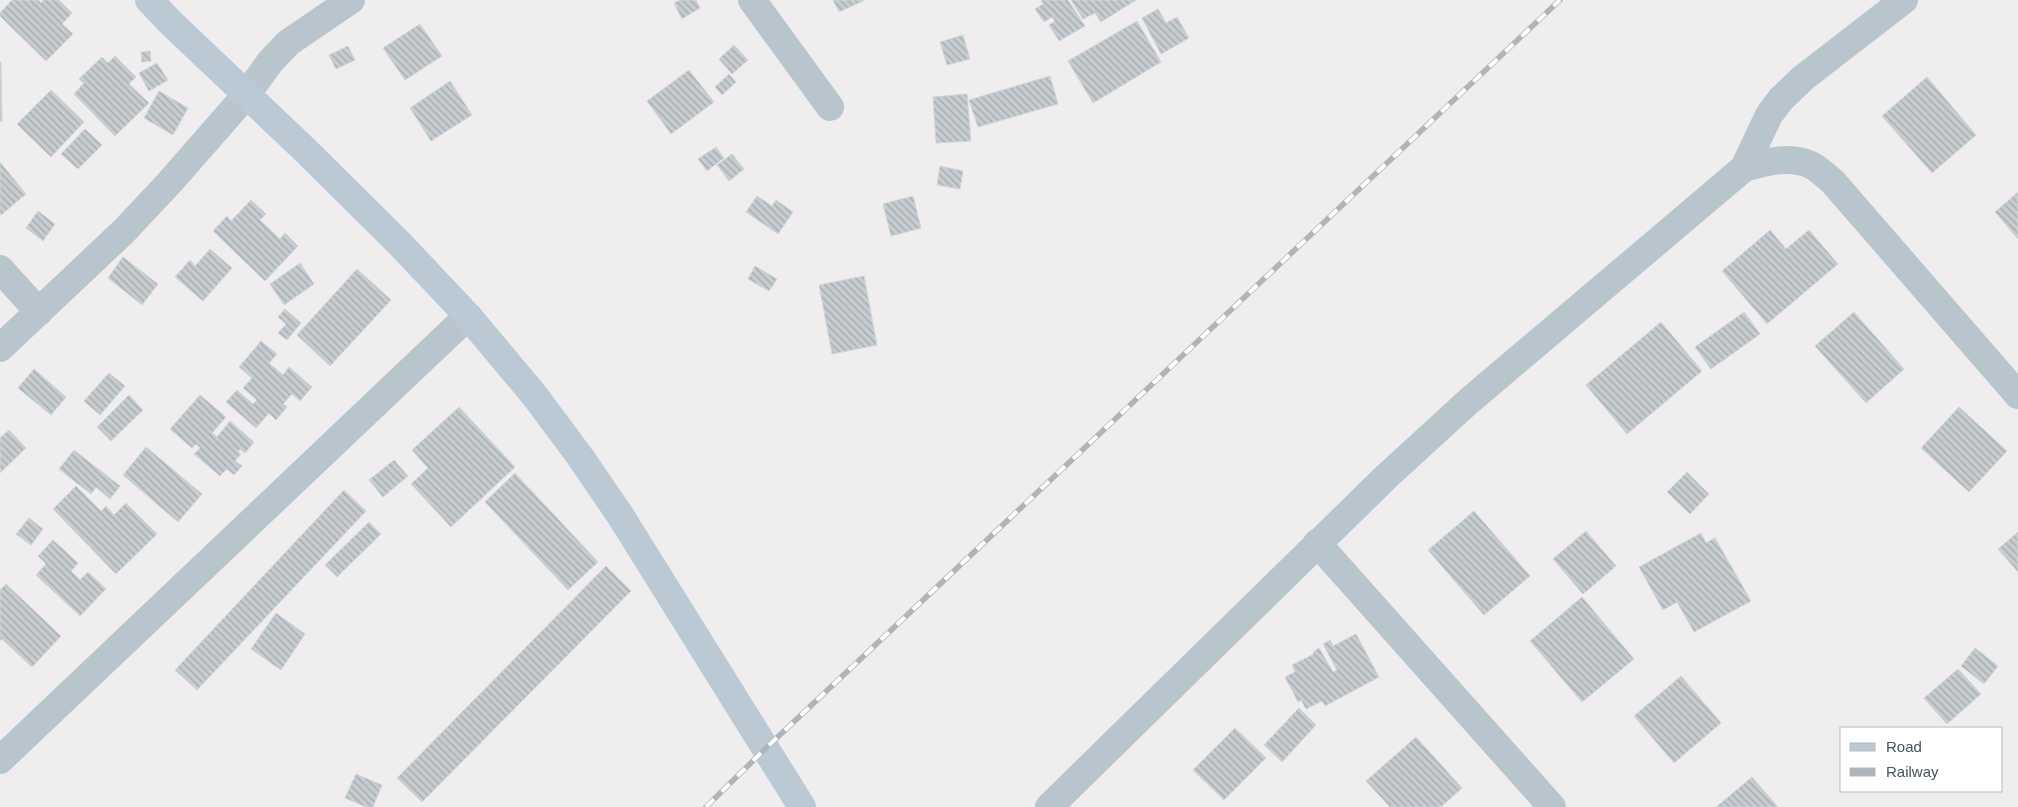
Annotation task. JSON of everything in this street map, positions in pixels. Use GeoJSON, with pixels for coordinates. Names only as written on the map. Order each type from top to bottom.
{"type":"FeatureCollection","features":[{"type":"Feature","properties":{"kind":"main road"},"geometry":{"type":"LineString","coordinates":[[148,0],[399,243],[468,316],[535,396],[615,507],[802,807]]}},
{"type":"Feature","properties":{"kind":"street"},"geometry":{"type":"LineString","coordinates":[[0,348],[124,231],[247,94],[270,62],[288,44],[351,0]]}},
{"type":"Feature","properties":{"kind":"street"},"geometry":{"type":"LineString","coordinates":[[752,0],[830,107]]}},
{"type":"Feature","properties":{"kind":"street"},"geometry":{"type":"LineString","coordinates":[[1048,807],[1317,543],[1469,401],[1744,168],[1769,115],[1781,99],[1803,78],[1904,0]]}},
{"type":"Feature","properties":{"kind":"street"},"geometry":{"type":"LineString","coordinates":[[1744,168],[1773,161],[1792,160],[1812,165],[1833,182],[2018,395]]}},
{"type":"Feature","properties":{"kind":"street"},"geometry":{"type":"LineString","coordinates":[[0,269],[39,312]]}},
{"type":"Feature","properties":{"kind":"street"},"geometry":{"type":"LineString","coordinates":[[0,760],[468,316]]}},
{"type":"Feature","properties":{"kind":"street"},"geometry":{"type":"LineString","coordinates":[[1317,543],[1552,807]]}},
{"type":"Feature","properties":{"kind":"building"},"geometry":{"type":"Polygon","coordinates":[[[12,0],[38,0],[41,3],[43,0],[59,0],[72,13],[62,24],[73,34],[46,61],[0,16],[0,13],[12,0]]]}},
{"type":"Feature","properties":{"kind":"building"},"geometry":{"type":"Polygon","coordinates":[[[680,0],[696,0],[700,8],[682,19],[674,3],[680,0]]]}},
{"type":"Feature","properties":{"kind":"building"},"geometry":{"type":"Polygon","coordinates":[[[833,0],[865,0],[839,12],[833,0]]]}},
{"type":"Feature","properties":{"kind":"building"},"geometry":{"type":"Polygon","coordinates":[[[1041,0],[1068,0],[1085,26],[1059,41],[1049,25],[1055,21],[1052,17],[1044,22],[1035,9],[1043,4],[1041,0]]]}},
{"type":"Feature","properties":{"kind":"building"},"geometry":{"type":"Polygon","coordinates":[[[1071,0],[1136,0],[1101,22],[1095,13],[1083,19],[1071,0]]]}},
{"type":"Feature","properties":{"kind":"building"},"geometry":{"type":"Polygon","coordinates":[[[1158,9],[1166,23],[1177,17],[1189,38],[1161,54],[1142,18],[1158,9]]]}},
{"type":"Feature","properties":{"kind":"building"},"geometry":{"type":"Polygon","coordinates":[[[1137,21],[1161,62],[1093,103],[1068,61],[1137,21]]]}},
{"type":"Feature","properties":{"kind":"building"},"geometry":{"type":"Polygon","coordinates":[[[420,24],[442,56],[405,80],[383,48],[420,24]]]}},
{"type":"Feature","properties":{"kind":"building"},"geometry":{"type":"Polygon","coordinates":[[[963,35],[970,59],[947,65],[940,42],[963,35]]]}},
{"type":"Feature","properties":{"kind":"building"},"geometry":{"type":"Polygon","coordinates":[[[734,45],[748,60],[732,74],[719,59],[734,45]]]}},
{"type":"Feature","properties":{"kind":"building"},"geometry":{"type":"Polygon","coordinates":[[[348,46],[355,60],[336,69],[329,55],[348,46]]]}},
{"type":"Feature","properties":{"kind":"building"},"geometry":{"type":"Polygon","coordinates":[[[150,51],[151,61],[142,62],[141,52],[150,51]]]}},
{"type":"Feature","properties":{"kind":"building"},"geometry":{"type":"Polygon","coordinates":[[[115,56],[136,77],[129,84],[149,103],[115,136],[74,94],[84,83],[79,79],[102,57],[108,63],[115,56]]]}},
{"type":"Feature","properties":{"kind":"building"},"geometry":{"type":"Polygon","coordinates":[[[1,62],[2,121],[0,121],[1,62]]]}},
{"type":"Feature","properties":{"kind":"building"},"geometry":{"type":"Polygon","coordinates":[[[157,63],[168,80],[149,91],[139,73],[157,63]]]}},
{"type":"Feature","properties":{"kind":"building"},"geometry":{"type":"Polygon","coordinates":[[[689,70],[714,102],[671,134],[647,101],[689,70]]]}},
{"type":"Feature","properties":{"kind":"building"},"geometry":{"type":"Polygon","coordinates":[[[729,74],[736,82],[722,95],[715,87],[729,74]]]}},
{"type":"Feature","properties":{"kind":"building"},"geometry":{"type":"Polygon","coordinates":[[[1050,76],[1058,104],[978,127],[969,100],[1050,76]]]}},
{"type":"Feature","properties":{"kind":"building"},"geometry":{"type":"Polygon","coordinates":[[[1927,77],[1976,135],[1932,173],[1882,116],[1927,77]]]}},
{"type":"Feature","properties":{"kind":"building"},"geometry":{"type":"Polygon","coordinates":[[[450,81],[472,115],[431,141],[410,108],[450,81]]]}},
{"type":"Feature","properties":{"kind":"building"},"geometry":{"type":"Polygon","coordinates":[[[51,90],[84,122],[51,157],[17,124],[51,90]]]}},
{"type":"Feature","properties":{"kind":"building"},"geometry":{"type":"Polygon","coordinates":[[[159,91],[188,108],[173,135],[144,118],[159,91]]]}},
{"type":"Feature","properties":{"kind":"building"},"geometry":{"type":"Polygon","coordinates":[[[967,94],[971,141],[936,143],[933,97],[967,94]]]}},
{"type":"Feature","properties":{"kind":"building"},"geometry":{"type":"Polygon","coordinates":[[[85,129],[102,145],[78,169],[61,154],[85,129]]]}},
{"type":"Feature","properties":{"kind":"building"},"geometry":{"type":"Polygon","coordinates":[[[716,147],[724,158],[707,171],[698,159],[716,147]]]}},
{"type":"Feature","properties":{"kind":"building"},"geometry":{"type":"Polygon","coordinates":[[[732,154],[744,169],[729,181],[717,165],[732,154]]]}},
{"type":"Feature","properties":{"kind":"building"},"geometry":{"type":"Polygon","coordinates":[[[0,162],[26,194],[1,215],[0,213],[0,162]]]}},
{"type":"Feature","properties":{"kind":"building"},"geometry":{"type":"Polygon","coordinates":[[[940,166],[963,171],[960,189],[937,185],[940,166]]]}},
{"type":"Feature","properties":{"kind":"building"},"geometry":{"type":"Polygon","coordinates":[[[2018,192],[2018,239],[1995,212],[2018,192]]]}},
{"type":"Feature","properties":{"kind":"building"},"geometry":{"type":"Polygon","coordinates":[[[757,196],[772,206],[776,200],[793,212],[778,234],[746,212],[757,196]]]}},
{"type":"Feature","properties":{"kind":"building"},"geometry":{"type":"Polygon","coordinates":[[[913,196],[921,228],[891,236],[883,204],[913,196]]]}},
{"type":"Feature","properties":{"kind":"building"},"geometry":{"type":"Polygon","coordinates":[[[251,200],[266,214],[260,220],[280,239],[285,233],[298,246],[265,281],[213,231],[227,216],[231,221],[251,200]]]}},
{"type":"Feature","properties":{"kind":"building"},"geometry":{"type":"Polygon","coordinates":[[[38,211],[55,224],[43,241],[26,228],[38,211]]]}},
{"type":"Feature","properties":{"kind":"building"},"geometry":{"type":"Polygon","coordinates":[[[1770,230],[1786,249],[1809,230],[1838,264],[1767,324],[1722,271],[1770,230]]]}},
{"type":"Feature","properties":{"kind":"building"},"geometry":{"type":"Polygon","coordinates":[[[210,249],[232,268],[203,301],[175,277],[190,260],[195,266],[210,249]]]}},
{"type":"Feature","properties":{"kind":"building"},"geometry":{"type":"Polygon","coordinates":[[[123,257],[158,284],[142,305],[108,278],[123,257]]]}},
{"type":"Feature","properties":{"kind":"building"},"geometry":{"type":"Polygon","coordinates":[[[300,263],[314,284],[284,305],[270,284],[300,263]]]}},
{"type":"Feature","properties":{"kind":"building"},"geometry":{"type":"Polygon","coordinates":[[[755,266],[777,279],[769,291],[748,279],[755,266]]]}},
{"type":"Feature","properties":{"kind":"building"},"geometry":{"type":"Polygon","coordinates":[[[357,269],[391,300],[330,366],[297,335],[357,269]]]}},
{"type":"Feature","properties":{"kind":"building"},"geometry":{"type":"Polygon","coordinates":[[[864,276],[877,345],[832,354],[819,285],[864,276]]]}},
{"type":"Feature","properties":{"kind":"building"},"geometry":{"type":"Polygon","coordinates":[[[285,309],[301,323],[287,340],[278,333],[286,324],[278,317],[285,309]]]}},
{"type":"Feature","properties":{"kind":"building"},"geometry":{"type":"Polygon","coordinates":[[[1744,312],[1760,334],[1711,369],[1695,347],[1744,312]]]}},
{"type":"Feature","properties":{"kind":"building"},"geometry":{"type":"Polygon","coordinates":[[[1854,312],[1904,369],[1866,403],[1815,346],[1854,312]]]}},
{"type":"Feature","properties":{"kind":"building"},"geometry":{"type":"Polygon","coordinates":[[[1661,322],[1702,371],[1627,434],[1586,385],[1661,322]]]}},
{"type":"Feature","properties":{"kind":"building"},"geometry":{"type":"Polygon","coordinates":[[[261,341],[277,354],[269,363],[283,375],[289,367],[312,387],[300,401],[292,394],[283,404],[287,407],[276,420],[269,413],[256,428],[226,402],[237,390],[253,404],[257,400],[243,388],[252,378],[239,367],[261,341]]]}},
{"type":"Feature","properties":{"kind":"building"},"geometry":{"type":"Polygon","coordinates":[[[34,369],[66,397],[51,415],[18,388],[34,369]]]}},
{"type":"Feature","properties":{"kind":"building"},"geometry":{"type":"Polygon","coordinates":[[[109,373],[125,386],[100,415],[84,401],[109,373]]]}},
{"type":"Feature","properties":{"kind":"building"},"geometry":{"type":"Polygon","coordinates":[[[129,395],[143,410],[111,441],[97,427],[129,395]]]}},
{"type":"Feature","properties":{"kind":"building"},"geometry":{"type":"Polygon","coordinates":[[[200,395],[226,417],[212,433],[217,437],[230,421],[254,442],[245,453],[240,449],[238,452],[241,454],[235,461],[242,466],[234,475],[227,469],[220,476],[194,454],[200,448],[196,444],[192,448],[170,429],[200,395]]]}},
{"type":"Feature","properties":{"kind":"building"},"geometry":{"type":"Polygon","coordinates":[[[459,407],[515,467],[451,527],[411,484],[428,468],[412,450],[459,407]]]}},
{"type":"Feature","properties":{"kind":"building"},"geometry":{"type":"Polygon","coordinates":[[[1959,407],[2007,451],[1969,492],[1921,448],[1959,407]]]}},
{"type":"Feature","properties":{"kind":"building"},"geometry":{"type":"Polygon","coordinates":[[[9,430],[26,448],[0,473],[0,438],[9,430]]]}},
{"type":"Feature","properties":{"kind":"building"},"geometry":{"type":"Polygon","coordinates":[[[146,447],[202,494],[178,522],[123,475],[146,447]]]}},
{"type":"Feature","properties":{"kind":"building"},"geometry":{"type":"Polygon","coordinates":[[[74,450],[120,486],[110,499],[96,487],[91,494],[59,469],[74,450]]]}},
{"type":"Feature","properties":{"kind":"building"},"geometry":{"type":"Polygon","coordinates":[[[394,460],[408,476],[383,497],[369,480],[394,460]]]}},
{"type":"Feature","properties":{"kind":"building"},"geometry":{"type":"Polygon","coordinates":[[[1687,472],[1709,494],[1690,514],[1667,492],[1687,472]]]}},
{"type":"Feature","properties":{"kind":"building"},"geometry":{"type":"Polygon","coordinates":[[[515,473],[598,562],[568,590],[485,502],[515,473]]]}},
{"type":"Feature","properties":{"kind":"building"},"geometry":{"type":"Polygon","coordinates":[[[76,486],[101,511],[106,506],[114,515],[126,503],[157,534],[116,574],[53,509],[76,486]]]}},
{"type":"Feature","properties":{"kind":"building"},"geometry":{"type":"Polygon","coordinates":[[[344,490],[366,511],[197,690],[175,670],[344,490]]]}},
{"type":"Feature","properties":{"kind":"building"},"geometry":{"type":"Polygon","coordinates":[[[1474,511],[1530,576],[1484,615],[1428,550],[1474,511]]]}},
{"type":"Feature","properties":{"kind":"building"},"geometry":{"type":"Polygon","coordinates":[[[29,518],[43,529],[31,545],[16,534],[29,518]]]}},
{"type":"Feature","properties":{"kind":"building"},"geometry":{"type":"Polygon","coordinates":[[[369,522],[381,534],[337,577],[325,565],[369,522]]]}},
{"type":"Feature","properties":{"kind":"building"},"geometry":{"type":"Polygon","coordinates":[[[1586,531],[1616,566],[1583,594],[1553,559],[1586,531]]]}},
{"type":"Feature","properties":{"kind":"building"},"geometry":{"type":"Polygon","coordinates":[[[2018,532],[2018,572],[1998,549],[2018,532]]]}},
{"type":"Feature","properties":{"kind":"building"},"geometry":{"type":"Polygon","coordinates":[[[1701,533],[1706,543],[1715,538],[1751,601],[1694,632],[1677,602],[1663,610],[1639,567],[1701,533]]]}},
{"type":"Feature","properties":{"kind":"building"},"geometry":{"type":"Polygon","coordinates":[[[53,540],[78,563],[71,571],[80,580],[88,572],[106,589],[80,616],[36,575],[46,564],[38,556],[53,540]]]}},
{"type":"Feature","properties":{"kind":"building"},"geometry":{"type":"Polygon","coordinates":[[[606,566],[631,591],[422,802],[397,778],[606,566]]]}},
{"type":"Feature","properties":{"kind":"building"},"geometry":{"type":"Polygon","coordinates":[[[6,584],[61,636],[32,667],[2,639],[0,641],[0,590],[6,584]]]}},
{"type":"Feature","properties":{"kind":"building"},"geometry":{"type":"Polygon","coordinates":[[[1582,597],[1634,659],[1582,702],[1530,641],[1582,597]]]}},
{"type":"Feature","properties":{"kind":"building"},"geometry":{"type":"Polygon","coordinates":[[[276,613],[305,634],[281,670],[251,649],[276,613]]]}},
{"type":"Feature","properties":{"kind":"building"},"geometry":{"type":"Polygon","coordinates":[[[1356,634],[1379,677],[1325,706],[1322,701],[1306,709],[1301,700],[1298,702],[1285,677],[1295,672],[1292,665],[1314,654],[1313,652],[1319,648],[1333,672],[1337,670],[1323,644],[1330,640],[1333,646],[1356,634]]]}},
{"type":"Feature","properties":{"kind":"building"},"geometry":{"type":"Polygon","coordinates":[[[1975,648],[1998,666],[1984,684],[1961,666],[1975,648]]]}},
{"type":"Feature","properties":{"kind":"building"},"geometry":{"type":"Polygon","coordinates":[[[1958,669],[1981,694],[1947,724],[1924,698],[1958,669]]]}},
{"type":"Feature","properties":{"kind":"building"},"geometry":{"type":"Polygon","coordinates":[[[1681,676],[1721,723],[1674,763],[1634,716],[1681,676]]]}},
{"type":"Feature","properties":{"kind":"building"},"geometry":{"type":"Polygon","coordinates":[[[1299,708],[1316,725],[1282,762],[1264,745],[1299,708]]]}},
{"type":"Feature","properties":{"kind":"building"},"geometry":{"type":"Polygon","coordinates":[[[1235,728],[1266,758],[1224,800],[1193,770],[1235,728]]]}},
{"type":"Feature","properties":{"kind":"building"},"geometry":{"type":"Polygon","coordinates":[[[1416,737],[1462,788],[1441,807],[1390,807],[1366,781],[1416,737]]]}},
{"type":"Feature","properties":{"kind":"building"},"geometry":{"type":"Polygon","coordinates":[[[356,774],[382,785],[373,807],[366,807],[345,798],[356,774]]]}},
{"type":"Feature","properties":{"kind":"building"},"geometry":{"type":"Polygon","coordinates":[[[1752,777],[1778,807],[1716,807],[1752,777]]]}},
{"type":"Feature","properties":{"kind":"railway"},"geometry":{"type":"LineString","coordinates":[[706,807],[766,748],[1560,0]]}}]}
